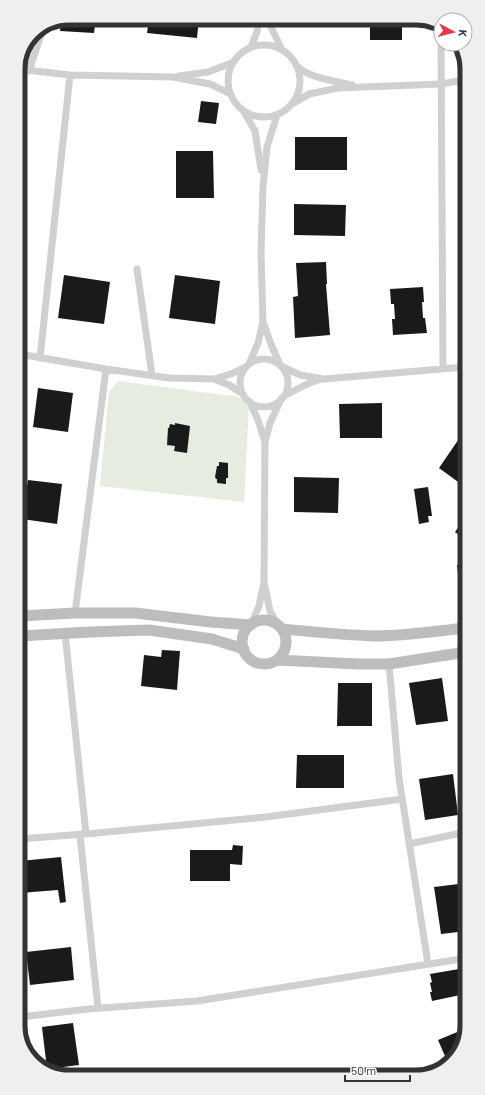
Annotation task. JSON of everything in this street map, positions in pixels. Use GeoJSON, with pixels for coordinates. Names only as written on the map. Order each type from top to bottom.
{"type":"FeatureCollection","features":[{"type":"Feature","properties":{"kind":"main road"},"geometry":{"type":"LineString","coordinates":[[25,616],[75,613],[135,613],[252,625]]}},
{"type":"Feature","properties":{"kind":"main road"},"geometry":{"type":"LineString","coordinates":[[277,660],[285,649],[285,635],[280,627],[271,621],[258,621],[247,630],[242,642],[247,656],[258,664],[265,664],[277,660],[389,664],[460,653]]}},
{"type":"Feature","properties":{"kind":"main road"},"geometry":{"type":"LineString","coordinates":[[280,627],[329,634],[375,636],[460,629]]}},
{"type":"Feature","properties":{"kind":"main road"},"geometry":{"type":"LineString","coordinates":[[25,636],[149,630],[212,639],[244,649]]}},
{"type":"Feature","properties":{"kind":"street"},"geometry":{"type":"LineString","coordinates":[[251,47],[258,25]]}},
{"type":"Feature","properties":{"kind":"street"},"geometry":{"type":"LineString","coordinates":[[270,25],[282,50]]}},
{"type":"Feature","properties":{"kind":"street"},"geometry":{"type":"LineString","coordinates":[[29,70],[40,36]]}},
{"type":"Feature","properties":{"kind":"street"},"geometry":{"type":"LineString","coordinates":[[362,87],[311,75],[302,71],[288,54],[270,45],[251,47],[243,52],[234,62],[229,74],[228,84],[235,103],[252,115],[262,117],[277,115],[308,94],[338,88],[441,84],[460,81]]}},
{"type":"Feature","properties":{"kind":"street"},"geometry":{"type":"LineString","coordinates":[[441,52],[443,369]]}},
{"type":"Feature","properties":{"kind":"street"},"geometry":{"type":"LineString","coordinates":[[25,70],[70,75],[173,77],[208,72],[234,62]]}},
{"type":"Feature","properties":{"kind":"street"},"geometry":{"type":"LineString","coordinates":[[290,106],[297,96],[300,85],[300,73],[296,64]]}},
{"type":"Feature","properties":{"kind":"street"},"geometry":{"type":"LineString","coordinates":[[40,358],[70,75]]}},
{"type":"Feature","properties":{"kind":"street"},"geometry":{"type":"LineString","coordinates":[[173,77],[210,84],[231,94]]}},
{"type":"Feature","properties":{"kind":"street"},"geometry":{"type":"LineString","coordinates":[[242,109],[255,131],[260,153],[263,186]]}},
{"type":"Feature","properties":{"kind":"street"},"geometry":{"type":"LineString","coordinates":[[214,379],[228,385],[242,394],[250,402],[260,407],[276,404],[287,391],[288,382],[286,374],[280,365],[271,344],[264,322],[262,253],[263,186],[267,146],[277,115]]}},
{"type":"Feature","properties":{"kind":"street"},"geometry":{"type":"LineString","coordinates":[[137,269],[152,375]]}},
{"type":"Feature","properties":{"kind":"street"},"geometry":{"type":"LineString","coordinates":[[242,394],[240,376],[258,343],[264,322]]}},
{"type":"Feature","properties":{"kind":"street"},"geometry":{"type":"LineString","coordinates":[[25,355],[169,378],[214,379],[231,374],[260,359],[268,359],[300,375],[324,379]]}},
{"type":"Feature","properties":{"kind":"street"},"geometry":{"type":"LineString","coordinates":[[252,625],[259,606],[264,582],[265,442],[270,423],[282,398],[307,384],[324,379],[460,367]]}},
{"type":"Feature","properties":{"kind":"street"},"geometry":{"type":"LineString","coordinates":[[75,613],[106,369]]}},
{"type":"Feature","properties":{"kind":"street"},"geometry":{"type":"LineString","coordinates":[[250,402],[265,442]]}},
{"type":"Feature","properties":{"kind":"street"},"geometry":{"type":"LineString","coordinates":[[264,582],[270,611],[280,627]]}},
{"type":"Feature","properties":{"kind":"street"},"geometry":{"type":"LineString","coordinates":[[65,633],[98,1008]]}},
{"type":"Feature","properties":{"kind":"street"},"geometry":{"type":"LineString","coordinates":[[389,664],[399,778],[428,964]]}},
{"type":"Feature","properties":{"kind":"street"},"geometry":{"type":"LineString","coordinates":[[25,839],[266,817],[402,799]]}},
{"type":"Feature","properties":{"kind":"street"},"geometry":{"type":"LineString","coordinates":[[409,844],[460,833]]}},
{"type":"Feature","properties":{"kind":"street"},"geometry":{"type":"LineString","coordinates":[[25,1017],[98,1008],[197,1001],[460,959]]}},
{"type":"Feature","properties":{"kind":"shaded area"},"geometry":{"type":"Polygon","coordinates":[[[118,381],[241,398],[249,406],[244,502],[100,486],[109,392],[118,381]]]}},
{"type":"Feature","properties":{"kind":"building"},"geometry":{"type":"Polygon","coordinates":[[[95,25],[94,33],[60,31],[61,26],[95,25]]]}},
{"type":"Feature","properties":{"kind":"building"},"geometry":{"type":"Polygon","coordinates":[[[148,25],[198,25],[197,38],[147,33],[148,25]]]}},
{"type":"Feature","properties":{"kind":"building"},"geometry":{"type":"Polygon","coordinates":[[[370,25],[402,25],[402,40],[370,40],[370,25]]]}},
{"type":"Feature","properties":{"kind":"building"},"geometry":{"type":"Polygon","coordinates":[[[201,101],[219,103],[216,124],[198,122],[201,101]]]}},
{"type":"Feature","properties":{"kind":"building"},"geometry":{"type":"Polygon","coordinates":[[[295,137],[347,137],[347,170],[295,170],[295,137]]]}},
{"type":"Feature","properties":{"kind":"building"},"geometry":{"type":"Polygon","coordinates":[[[176,151],[213,151],[214,198],[176,198],[176,151]]]}},
{"type":"Feature","properties":{"kind":"building"},"geometry":{"type":"Polygon","coordinates":[[[294,204],[346,205],[345,236],[294,235],[294,204]]]}},
{"type":"Feature","properties":{"kind":"building"},"geometry":{"type":"Polygon","coordinates":[[[326,262],[326,284],[330,335],[295,338],[293,297],[298,296],[296,263],[326,262]]]}},
{"type":"Feature","properties":{"kind":"building"},"geometry":{"type":"Polygon","coordinates":[[[64,275],[110,282],[104,324],[58,318],[64,275]]]}},
{"type":"Feature","properties":{"kind":"building"},"geometry":{"type":"Polygon","coordinates":[[[175,275],[220,281],[215,324],[169,318],[175,275]]]}},
{"type":"Feature","properties":{"kind":"building"},"geometry":{"type":"Polygon","coordinates":[[[423,287],[423,318],[425,318],[427,333],[393,335],[392,319],[395,319],[394,304],[391,304],[390,289],[423,287]]]}},
{"type":"Feature","properties":{"kind":"building"},"geometry":{"type":"Polygon","coordinates":[[[38,388],[73,393],[68,432],[33,427],[38,388]]]}},
{"type":"Feature","properties":{"kind":"building"},"geometry":{"type":"Polygon","coordinates":[[[382,403],[382,438],[340,438],[339,404],[382,403]]]}},
{"type":"Feature","properties":{"kind":"building"},"geometry":{"type":"Polygon","coordinates":[[[175,423],[190,426],[187,453],[174,451],[175,446],[167,445],[168,428],[170,424],[175,425],[175,423]]]}},
{"type":"Feature","properties":{"kind":"building"},"geometry":{"type":"Polygon","coordinates":[[[460,437],[460,483],[439,468],[460,437]]]}},
{"type":"Feature","properties":{"kind":"building"},"geometry":{"type":"Polygon","coordinates":[[[219,462],[228,463],[228,478],[226,478],[226,484],[217,483],[217,479],[215,477],[219,462]]]}},
{"type":"Feature","properties":{"kind":"building"},"geometry":{"type":"Polygon","coordinates":[[[294,477],[339,478],[338,513],[294,512],[294,477]]]}},
{"type":"Feature","properties":{"kind":"building"},"geometry":{"type":"Polygon","coordinates":[[[28,480],[62,484],[57,524],[25,519],[25,500],[28,480]]]}},
{"type":"Feature","properties":{"kind":"building"},"geometry":{"type":"Polygon","coordinates":[[[428,487],[432,516],[428,516],[429,522],[419,524],[414,489],[428,487]]]}},
{"type":"Feature","properties":{"kind":"building"},"geometry":{"type":"Polygon","coordinates":[[[460,525],[460,536],[455,532],[460,525]]]}},
{"type":"Feature","properties":{"kind":"building"},"geometry":{"type":"Polygon","coordinates":[[[457,565],[460,565],[460,589],[457,565]]]}},
{"type":"Feature","properties":{"kind":"building"},"geometry":{"type":"Polygon","coordinates":[[[162,650],[180,651],[177,690],[141,686],[144,655],[161,657],[162,650]]]}},
{"type":"Feature","properties":{"kind":"building"},"geometry":{"type":"Polygon","coordinates":[[[442,678],[448,721],[416,725],[409,683],[442,678]]]}},
{"type":"Feature","properties":{"kind":"building"},"geometry":{"type":"Polygon","coordinates":[[[338,683],[372,683],[372,726],[337,726],[338,683]]]}},
{"type":"Feature","properties":{"kind":"building"},"geometry":{"type":"Polygon","coordinates":[[[297,755],[344,755],[344,788],[296,788],[297,755]]]}},
{"type":"Feature","properties":{"kind":"building"},"geometry":{"type":"Polygon","coordinates":[[[453,774],[458,815],[425,820],[419,779],[453,774]]]}},
{"type":"Feature","properties":{"kind":"building"},"geometry":{"type":"Polygon","coordinates":[[[233,845],[243,846],[242,865],[230,864],[230,881],[190,881],[190,850],[232,850],[233,845]]]}},
{"type":"Feature","properties":{"kind":"building"},"geometry":{"type":"Polygon","coordinates":[[[61,857],[66,902],[60,903],[58,890],[25,893],[25,861],[61,857]]]}},
{"type":"Feature","properties":{"kind":"building"},"geometry":{"type":"Polygon","coordinates":[[[460,884],[460,932],[441,934],[434,887],[460,884]]]}},
{"type":"Feature","properties":{"kind":"building"},"geometry":{"type":"Polygon","coordinates":[[[71,947],[74,980],[30,985],[26,952],[71,947]]]}},
{"type":"Feature","properties":{"kind":"building"},"geometry":{"type":"Polygon","coordinates":[[[459,969],[460,995],[432,1001],[430,983],[432,982],[430,974],[459,969]]]}},
{"type":"Feature","properties":{"kind":"building"},"geometry":{"type":"Polygon","coordinates":[[[73,1023],[79,1065],[55,1068],[46,1064],[42,1027],[73,1023]]]}},
{"type":"Feature","properties":{"kind":"building"},"geometry":{"type":"Polygon","coordinates":[[[460,1031],[459,1038],[453,1051],[446,1058],[438,1040],[460,1031]]]}}]}
